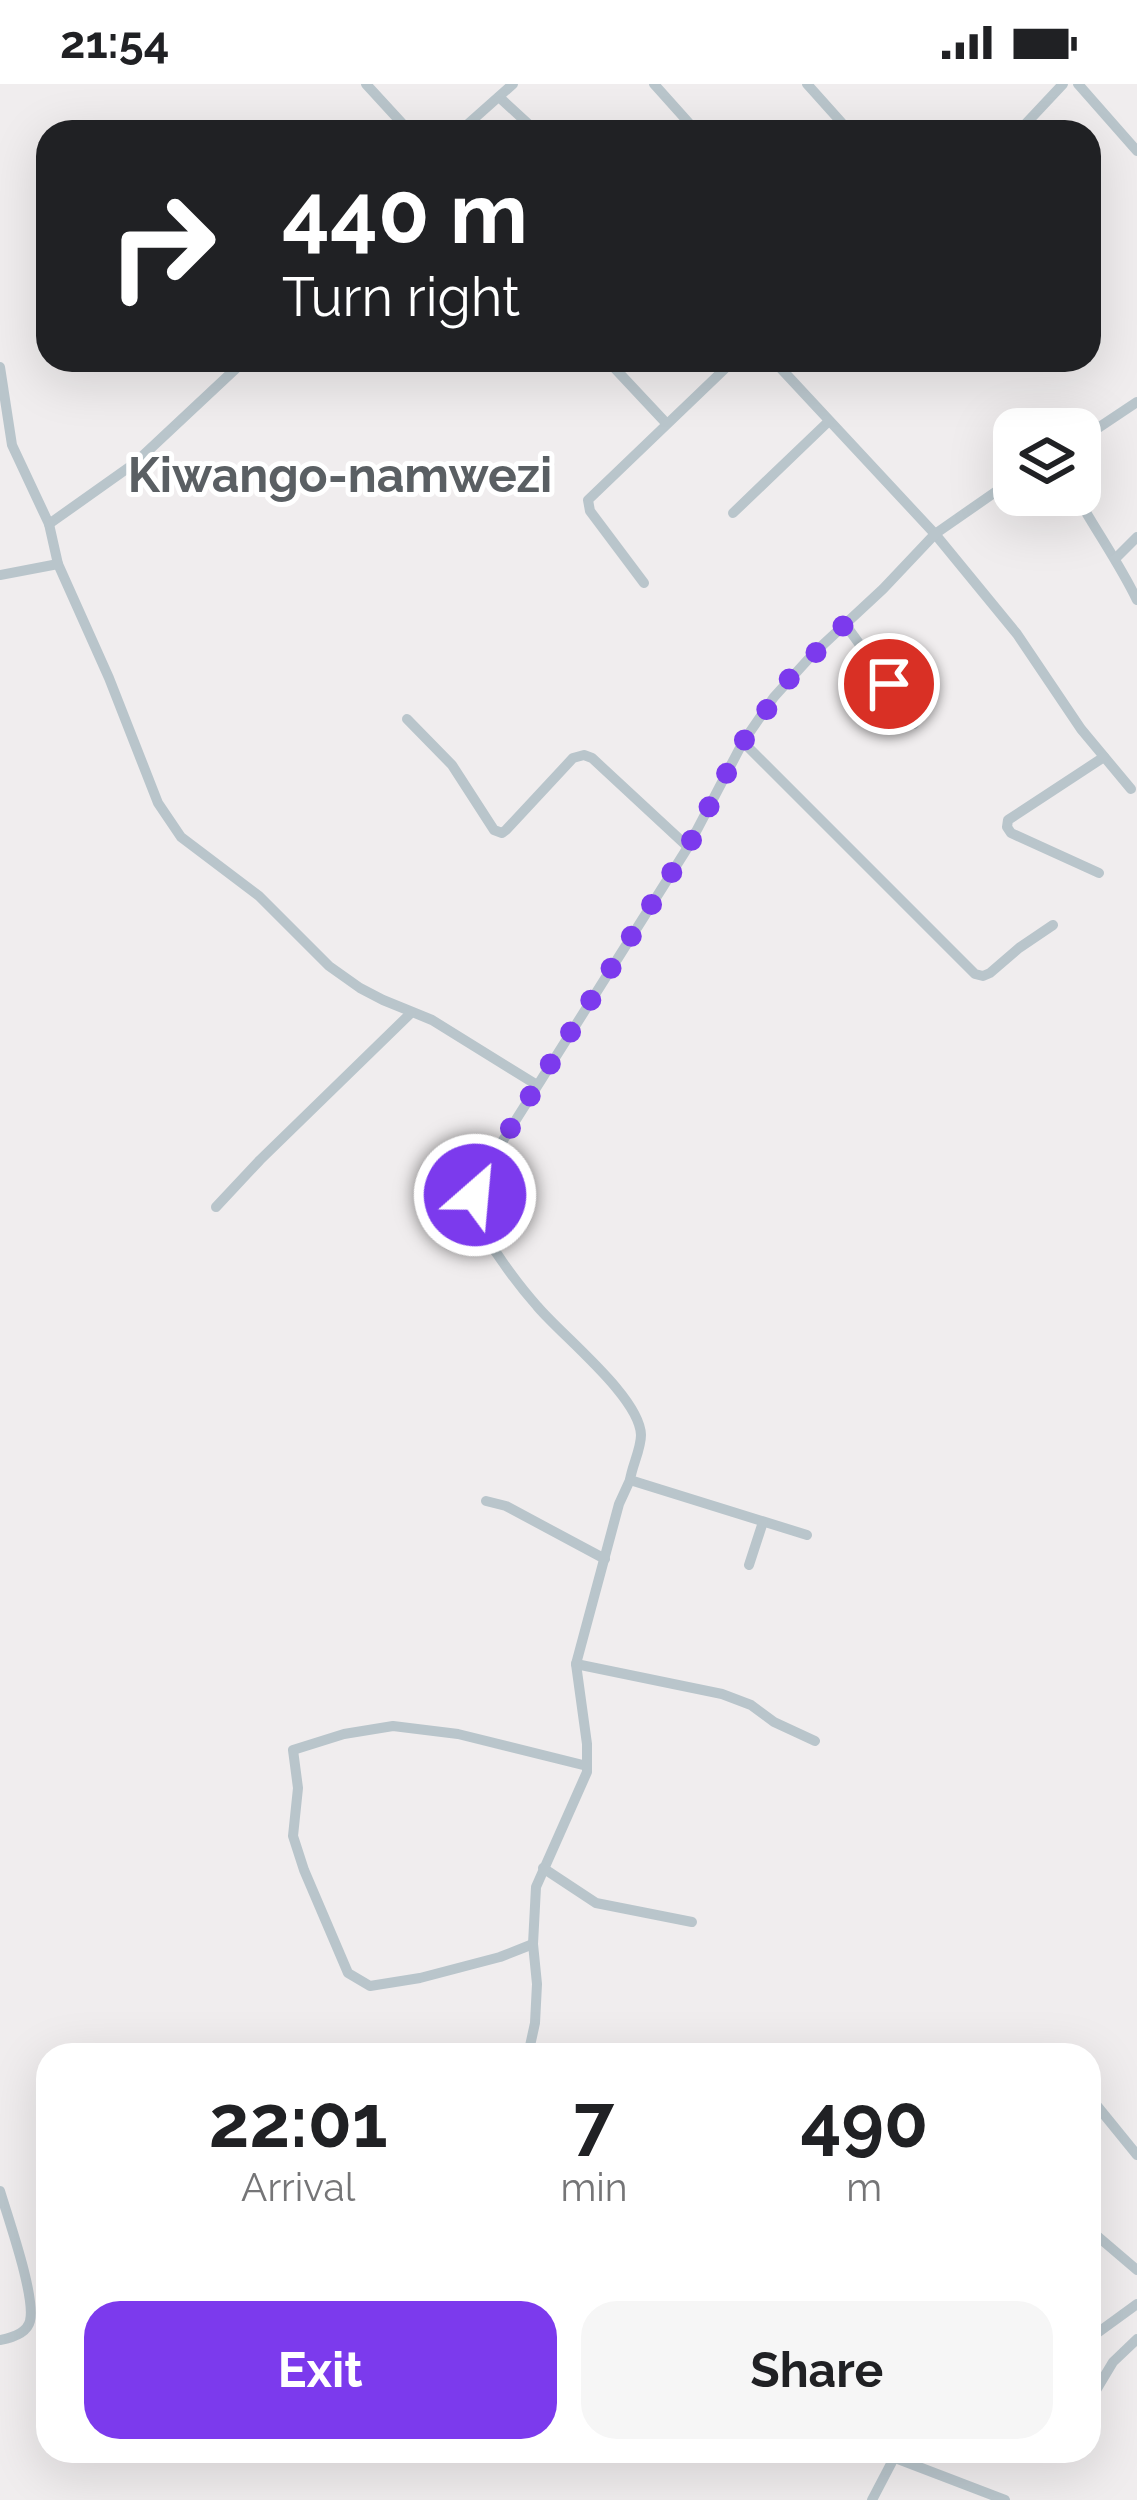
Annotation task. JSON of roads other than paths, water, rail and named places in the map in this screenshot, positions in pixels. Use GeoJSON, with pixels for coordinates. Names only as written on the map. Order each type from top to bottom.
{"type":"FeatureCollection","features":[{"type":"Feature","properties":{"kind":"street"},"geometry":{"type":"LineString","coordinates":[[366,84],[399,120]]}},
{"type":"Feature","properties":{"kind":"street"},"geometry":{"type":"LineString","coordinates":[[654,84],[686,120]]}},
{"type":"Feature","properties":{"kind":"street"},"geometry":{"type":"LineString","coordinates":[[807,84],[839,120]]}},
{"type":"Feature","properties":{"kind":"street"},"geometry":{"type":"LineString","coordinates":[[1030,120],[1064,84]]}},
{"type":"Feature","properties":{"kind":"street"},"geometry":{"type":"LineString","coordinates":[[1078,84],[1137,152]]}},
{"type":"Feature","properties":{"kind":"street"},"geometry":{"type":"LineString","coordinates":[[473,120],[510,85]]}},
{"type":"Feature","properties":{"kind":"street"},"geometry":{"type":"LineString","coordinates":[[499,97],[524,120]]}},
{"type":"Feature","properties":{"kind":"street"},"geometry":{"type":"LineString","coordinates":[[0,367],[12,445],[49,524],[58,564],[158,803],[181,837],[259,896],[329,966],[360,988],[432,1020],[537,1085]]}},
{"type":"Feature","properties":{"kind":"street"},"geometry":{"type":"LineString","coordinates":[[49,524],[135,463],[231,372]]}},
{"type":"Feature","properties":{"kind":"street"},"geometry":{"type":"LineString","coordinates":[[618,372],[666,423]]}},
{"type":"Feature","properties":{"kind":"street"},"geometry":{"type":"LineString","coordinates":[[644,583],[590,511],[588,500],[721,372]]}},
{"type":"Feature","properties":{"kind":"street"},"geometry":{"type":"LineString","coordinates":[[784,372],[935,534],[1017,634],[1131,789]]}},
{"type":"Feature","properties":{"kind":"street"},"geometry":{"type":"LineString","coordinates":[[1101,426],[1137,402]]}},
{"type":"Feature","properties":{"kind":"street"},"geometry":{"type":"LineString","coordinates":[[733,513],[829,421]]}},
{"type":"Feature","properties":{"kind":"street"},"geometry":{"type":"LineString","coordinates":[[531,2043],[537,1984],[536,1887],[587,1772],[576,1664],[641,1436],[619,1393],[539,1309],[496,1255],[472,1215],[475,1195],[502,1142],[688,847],[743,742],[790,678],[935,534],[993,494]]}},
{"type":"Feature","properties":{"kind":"street"},"geometry":{"type":"LineString","coordinates":[[1088,516],[1137,600]]}},
{"type":"Feature","properties":{"kind":"street"},"geometry":{"type":"LineString","coordinates":[[1116,558],[1137,537]]}},
{"type":"Feature","properties":{"kind":"street"},"geometry":{"type":"LineString","coordinates":[[0,575],[58,564]]}},
{"type":"Feature","properties":{"kind":"street"},"geometry":{"type":"LineString","coordinates":[[845,624],[914,724]]}},
{"type":"Feature","properties":{"kind":"street"},"geometry":{"type":"LineString","coordinates":[[407,719],[452,765],[494,830],[506,830],[573,758],[584,755],[688,847]]}},
{"type":"Feature","properties":{"kind":"street"},"geometry":{"type":"LineString","coordinates":[[743,742],[975,974],[990,973],[1053,925]]}},
{"type":"Feature","properties":{"kind":"street"},"geometry":{"type":"LineString","coordinates":[[1100,873],[1007,827],[1009,820],[1104,757]]}},
{"type":"Feature","properties":{"kind":"street"},"geometry":{"type":"LineString","coordinates":[[216,1207],[411,1013]]}},
{"type":"Feature","properties":{"kind":"street"},"geometry":{"type":"LineString","coordinates":[[630,1480],[807,1535]]}},
{"type":"Feature","properties":{"kind":"street"},"geometry":{"type":"LineString","coordinates":[[486,1501],[506,1506],[604,1559]]}},
{"type":"Feature","properties":{"kind":"street"},"geometry":{"type":"LineString","coordinates":[[749,1565],[763,1522]]}},
{"type":"Feature","properties":{"kind":"street"},"geometry":{"type":"LineString","coordinates":[[576,1664],[722,1694],[815,1741]]}},
{"type":"Feature","properties":{"kind":"street"},"geometry":{"type":"LineString","coordinates":[[533,1944],[420,1978],[370,1986],[348,1973],[293,1836],[298,1788],[293,1750],[344,1734],[393,1726],[458,1734],[587,1766]]}},
{"type":"Feature","properties":{"kind":"street"},"geometry":{"type":"LineString","coordinates":[[543,1868],[596,1903],[692,1922]]}},
{"type":"Feature","properties":{"kind":"street"},"geometry":{"type":"LineString","coordinates":[[1101,2111],[1137,2155]]}},
{"type":"Feature","properties":{"kind":"street"},"geometry":{"type":"LineString","coordinates":[[0,2192],[29,2298],[30,2322],[12,2338],[0,2340]]}},
{"type":"Feature","properties":{"kind":"street"},"geometry":{"type":"LineString","coordinates":[[1101,2238],[1137,2270]]}},
{"type":"Feature","properties":{"kind":"street"},"geometry":{"type":"LineString","coordinates":[[1101,2330],[1137,2304]]}},
{"type":"Feature","properties":{"kind":"street"},"geometry":{"type":"LineString","coordinates":[[1101,2381],[1112,2362],[1137,2339]]}},
{"type":"Feature","properties":{"kind":"street"},"geometry":{"type":"LineString","coordinates":[[872,2500],[891,2463]]}},
{"type":"Feature","properties":{"kind":"street"},"geometry":{"type":"LineString","coordinates":[[907,2463],[1005,2500]]}},
{"type":"Feature","properties":{"kind":"district","name":"Kiwango-namwezi"},"geometry":{"type":"Point","coordinates":[340,475]}}]}
